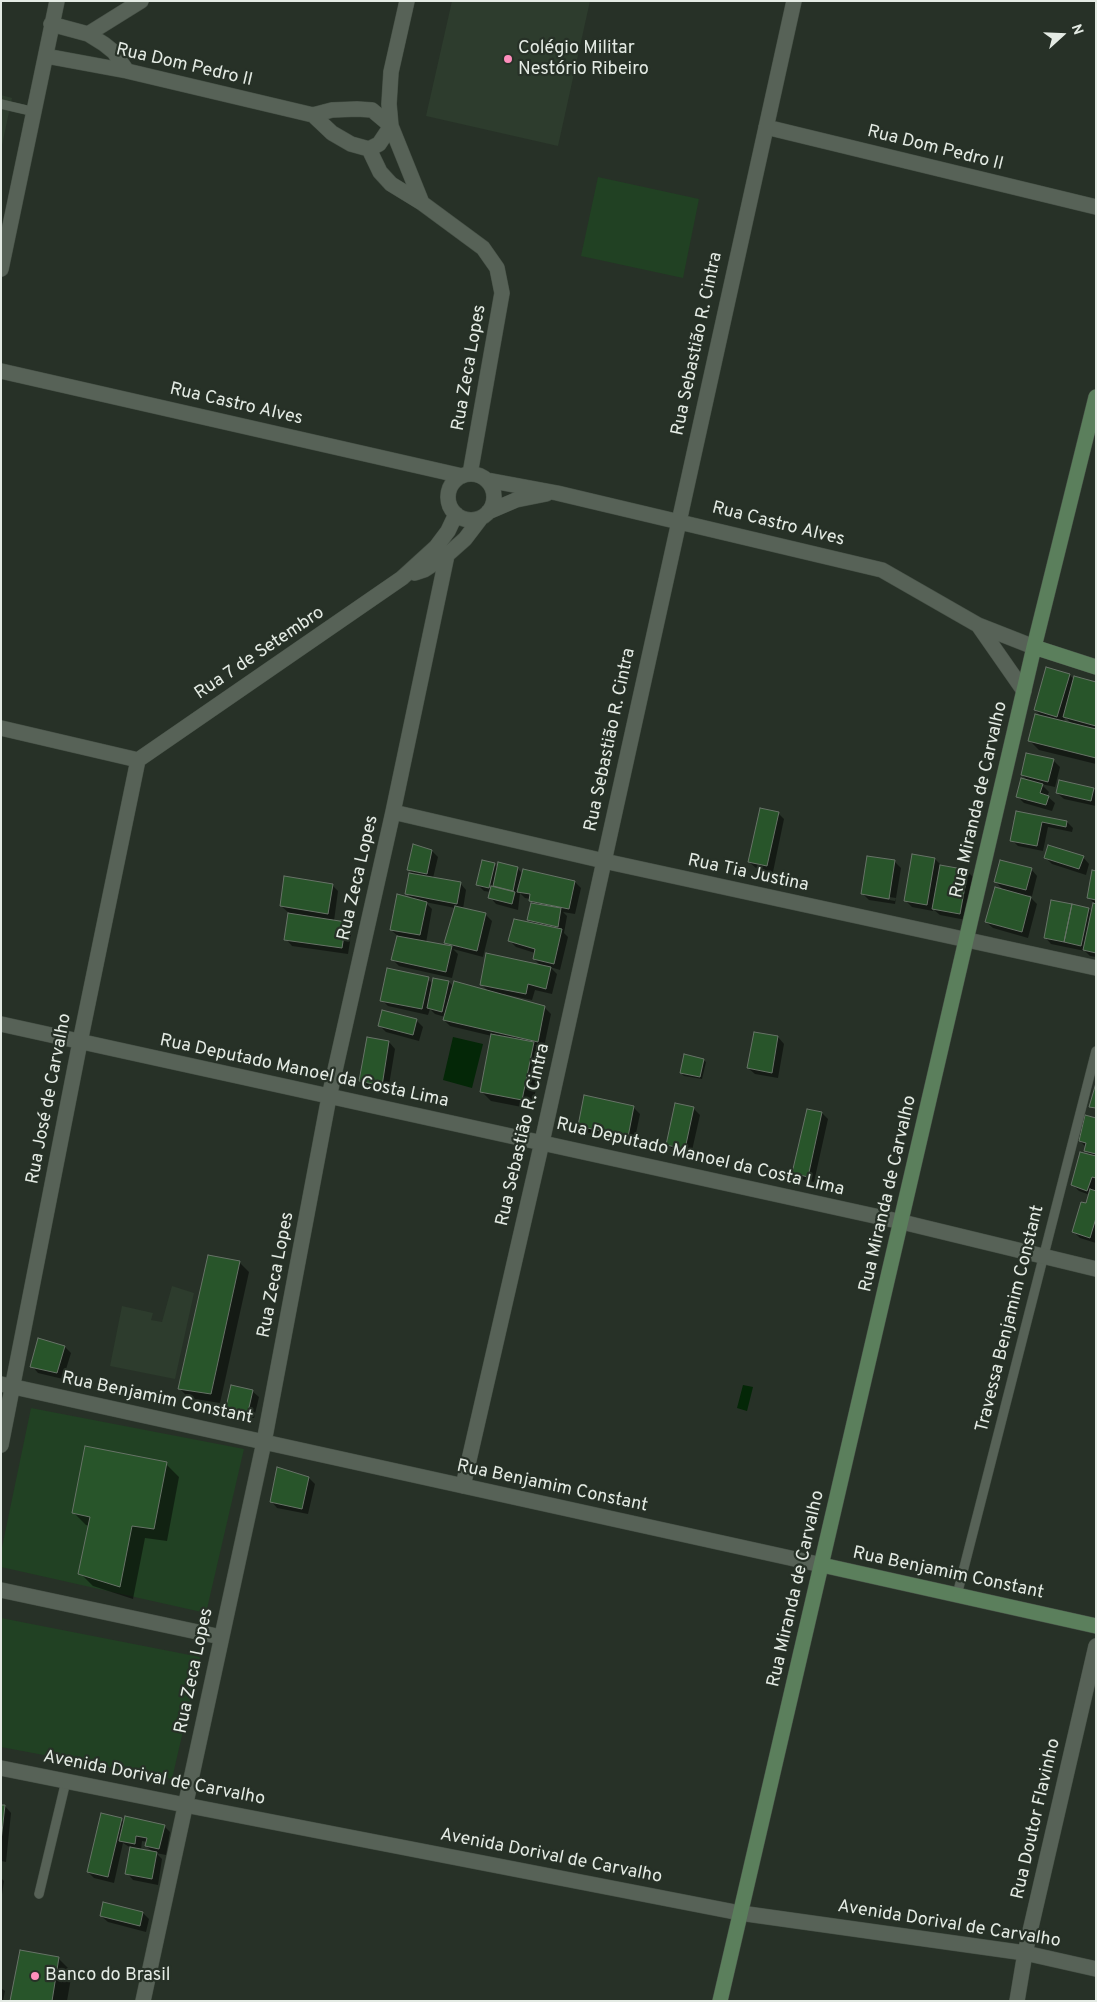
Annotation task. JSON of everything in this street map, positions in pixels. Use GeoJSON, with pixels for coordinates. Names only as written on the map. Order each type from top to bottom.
{"type":"FeatureCollection","features":[{"type":"Feature","properties":{"kind":"main road","name":"Rua Miranda de Carvalho"},"geometry":{"type":"LineString","coordinates":[[720,2001],[1034,647],[1096,396]]}},
{"type":"Feature","properties":{"kind":"main road","name":"Rua Castro Alves"},"geometry":{"type":"LineString","coordinates":[[1034,647],[1096,667]]}},
{"type":"Feature","properties":{"kind":"main road","name":"Rua Benjamim Constant"},"geometry":{"type":"LineString","coordinates":[[822,1565],[1096,1626]]}},
{"type":"Feature","properties":{"kind":"street"},"geometry":{"type":"LineString","coordinates":[[1,269],[57,1]]}},
{"type":"Feature","properties":{"kind":"street"},"geometry":{"type":"LineString","coordinates":[[88,34],[141,1]]}},
{"type":"Feature","properties":{"kind":"street"},"geometry":{"type":"LineString","coordinates":[[313,115],[332,133],[351,144],[368,149],[379,144],[391,126],[388,104],[391,72],[407,1]]}},
{"type":"Feature","properties":{"kind":"street","name":"Rua Sebastião R. Cintra"},"geometry":{"type":"LineString","coordinates":[[463,1486],[542,1142],[794,1]]}},
{"type":"Feature","properties":{"kind":"street"},"geometry":{"type":"LineString","coordinates":[[51,24],[88,34],[114,52],[127,71]]}},
{"type":"Feature","properties":{"kind":"street","name":"Rua Dom Pedro II"},"geometry":{"type":"LineString","coordinates":[[46,56],[127,71],[313,115],[332,110],[372,110],[391,126],[422,203]]}},
{"type":"Feature","properties":{"kind":"street","name":"Rua Dom Pedro II"},"geometry":{"type":"LineString","coordinates":[[766,126],[1096,207]]}},
{"type":"Feature","properties":{"kind":"street"},"geometry":{"type":"LineString","coordinates":[[368,149],[380,172],[391,184],[422,203]]}},
{"type":"Feature","properties":{"kind":"street","name":"Rua Zeca Lopes"},"geometry":{"type":"LineString","coordinates":[[422,203],[483,248],[497,268],[502,293],[466,475]]}},
{"type":"Feature","properties":{"kind":"street","name":"Rua Castro Alves"},"geometry":{"type":"LineString","coordinates":[[1,371],[466,475]]}},
{"type":"Feature","properties":{"kind":"street"},"geometry":{"type":"LineString","coordinates":[[466,475],[479,475],[487,480],[492,487],[494,496],[493,505],[485,515],[472,520],[456,514],[451,507],[449,498],[450,489],[455,481],[466,475]]}},
{"type":"Feature","properties":{"kind":"street","name":"Rua Castro Alves"},"geometry":{"type":"LineString","coordinates":[[487,480],[557,493],[882,570],[978,625],[1034,647]]}},
{"type":"Feature","properties":{"kind":"street","name":"Rua Castro Alves"},"geometry":{"type":"LineString","coordinates":[[485,515],[516,500],[557,493]]}},
{"type":"Feature","properties":{"kind":"street","name":"Rua 7 de Setembro"},"geometry":{"type":"LineString","coordinates":[[138,760],[402,578],[436,547],[448,531],[456,514]]}},
{"type":"Feature","properties":{"kind":"street","name":"Rua 7 de Setembro"},"geometry":{"type":"LineString","coordinates":[[402,578],[424,570],[447,555],[465,539],[485,515]]}},
{"type":"Feature","properties":{"kind":"street","name":"Rua Zeca Lopes"},"geometry":{"type":"LineString","coordinates":[[143,2001],[264,1442],[329,1097],[393,812],[447,555]]}},
{"type":"Feature","properties":{"kind":"street","name":"Rua Castro Alves"},"geometry":{"type":"LineString","coordinates":[[978,625],[1024,691]]}},
{"type":"Feature","properties":{"kind":"street"},"geometry":{"type":"LineString","coordinates":[[1,728],[138,760]]}},
{"type":"Feature","properties":{"kind":"street","name":"Rua José de Carvalho"},"geometry":{"type":"LineString","coordinates":[[1,1445],[7,1385],[138,760]]}},
{"type":"Feature","properties":{"kind":"street","name":"Rua Tia Justina"},"geometry":{"type":"LineString","coordinates":[[393,812],[604,861],[1096,968]]}},
{"type":"Feature","properties":{"kind":"street","name":"Rua Deputado Manoel da Costa Lima"},"geometry":{"type":"LineString","coordinates":[[1,1024],[902,1222],[1096,1269]]}},
{"type":"Feature","properties":{"kind":"street","name":"Rua Benjamim Constant"},"geometry":{"type":"LineString","coordinates":[[7,1385],[822,1565]]}},
{"type":"Feature","properties":{"kind":"street"},"geometry":{"type":"LineString","coordinates":[[1,1590],[221,1637]]}},
{"type":"Feature","properties":{"kind":"street","name":"Rua Doutor Flavinho"},"geometry":{"type":"LineString","coordinates":[[1017,2001],[1025,1953],[1096,1646]]}},
{"type":"Feature","properties":{"kind":"street","name":"Avenida Dorival de Carvalho"},"geometry":{"type":"LineString","coordinates":[[1,1768],[740,1913],[1025,1953],[1096,1969]]}},
{"type":"Feature","properties":{"kind":"lane"},"geometry":{"type":"LineString","coordinates":[[1,104],[35,112]]}},
{"type":"Feature","properties":{"kind":"lane","name":"Travessa Benjamim Constant"},"geometry":{"type":"LineString","coordinates":[[957,1595],[1096,1051]]}},
{"type":"Feature","properties":{"kind":"lane"},"geometry":{"type":"LineString","coordinates":[[39,1894],[66,1781]]}},
{"type":"Feature","properties":{"kind":"shaded area","name":"Colégio Militar Nestório Ribeiro"},"geometry":{"type":"Polygon","coordinates":[[[452,1],[590,1],[558,146],[426,116],[452,1]]]}},
{"type":"Feature","properties":{"kind":"shaded area"},"geometry":{"type":"Polygon","coordinates":[[[1,95],[12,98],[1,150],[1,95]]]}},
{"type":"Feature","properties":{"kind":"shaded area"},"geometry":{"type":"Polygon","coordinates":[[[598,177],[699,199],[683,278],[581,256],[598,177]]]}},
{"type":"Feature","properties":{"kind":"shaded area"},"geometry":{"type":"Polygon","coordinates":[[[453,1037],[483,1044],[472,1088],[443,1080],[453,1037]]]}},
{"type":"Feature","properties":{"kind":"shaded area"},"geometry":{"type":"Polygon","coordinates":[[[172,1286],[194,1293],[175,1379],[110,1366],[122,1306],[153,1313],[151,1320],[162,1322],[172,1286]]]}},
{"type":"Feature","properties":{"kind":"shaded area"},"geometry":{"type":"Polygon","coordinates":[[[743,1385],[753,1387],[747,1411],[737,1408],[743,1385]]]}},
{"type":"Feature","properties":{"kind":"shaded area"},"geometry":{"type":"Polygon","coordinates":[[[31,1408],[244,1449],[206,1613],[1,1567],[1,1552],[31,1408]]]}},
{"type":"Feature","properties":{"kind":"shaded area"},"geometry":{"type":"Polygon","coordinates":[[[1,1618],[200,1657],[172,1779],[1,1747],[1,1618]]]}},
{"type":"Feature","properties":{"kind":"building"},"geometry":{"type":"Polygon","coordinates":[[[1046,667],[1070,674],[1057,717],[1034,710],[1046,667]]]}},
{"type":"Feature","properties":{"kind":"building"},"geometry":{"type":"Polygon","coordinates":[[[1074,676],[1096,682],[1096,726],[1063,717],[1074,676]]]}},
{"type":"Feature","properties":{"kind":"building"},"geometry":{"type":"Polygon","coordinates":[[[1035,714],[1096,729],[1096,758],[1028,741],[1035,714]]]}},
{"type":"Feature","properties":{"kind":"building"},"geometry":{"type":"Polygon","coordinates":[[[1026,753],[1054,759],[1048,782],[1021,775],[1026,753]]]}},
{"type":"Feature","properties":{"kind":"building"},"geometry":{"type":"Polygon","coordinates":[[[1021,778],[1043,784],[1040,793],[1049,796],[1046,805],[1016,797],[1021,778]]]}},
{"type":"Feature","properties":{"kind":"building"},"geometry":{"type":"Polygon","coordinates":[[[1059,780],[1094,788],[1091,801],[1056,793],[1059,780]]]}},
{"type":"Feature","properties":{"kind":"building"},"geometry":{"type":"Polygon","coordinates":[[[760,808],[779,812],[767,866],[748,862],[760,808]]]}},
{"type":"Feature","properties":{"kind":"building"},"geometry":{"type":"Polygon","coordinates":[[[1016,811],[1067,821],[1066,827],[1042,822],[1037,846],[1010,841],[1016,811]]]}},
{"type":"Feature","properties":{"kind":"building"},"geometry":{"type":"Polygon","coordinates":[[[413,844],[432,850],[427,874],[407,870],[413,844]]]}},
{"type":"Feature","properties":{"kind":"building"},"geometry":{"type":"Polygon","coordinates":[[[1048,845],[1084,856],[1079,869],[1044,858],[1048,845]]]}},
{"type":"Feature","properties":{"kind":"building"},"geometry":{"type":"Polygon","coordinates":[[[912,854],[935,858],[927,905],[904,901],[912,854]]]}},
{"type":"Feature","properties":{"kind":"building"},"geometry":{"type":"Polygon","coordinates":[[[867,856],[895,860],[889,899],[861,894],[867,856]]]}},
{"type":"Feature","properties":{"kind":"building"},"geometry":{"type":"Polygon","coordinates":[[[482,860],[495,863],[489,888],[476,885],[482,860]]]}},
{"type":"Feature","properties":{"kind":"building"},"geometry":{"type":"Polygon","coordinates":[[[1000,860],[1032,868],[1026,890],[994,882],[1000,860]]]}},
{"type":"Feature","properties":{"kind":"building"},"geometry":{"type":"Polygon","coordinates":[[[498,862],[518,867],[513,891],[493,886],[498,862]]]}},
{"type":"Feature","properties":{"kind":"building"},"geometry":{"type":"Polygon","coordinates":[[[940,865],[968,870],[960,914],[932,909],[940,865]]]}},
{"type":"Feature","properties":{"kind":"building"},"geometry":{"type":"Polygon","coordinates":[[[523,869],[575,881],[569,909],[529,901],[530,894],[517,892],[523,869]]]}},
{"type":"Feature","properties":{"kind":"building"},"geometry":{"type":"Polygon","coordinates":[[[1092,870],[1096,871],[1096,900],[1087,898],[1092,870]]]}},
{"type":"Feature","properties":{"kind":"building"},"geometry":{"type":"Polygon","coordinates":[[[409,873],[461,882],[457,904],[405,894],[409,873]]]}},
{"type":"Feature","properties":{"kind":"building"},"geometry":{"type":"Polygon","coordinates":[[[284,876],[333,884],[328,914],[280,906],[284,876]]]}},
{"type":"Feature","properties":{"kind":"building"},"geometry":{"type":"Polygon","coordinates":[[[491,886],[515,892],[512,904],[488,898],[491,886]]]}},
{"type":"Feature","properties":{"kind":"building"},"geometry":{"type":"Polygon","coordinates":[[[995,887],[1031,897],[1022,932],[985,922],[995,887]]]}},
{"type":"Feature","properties":{"kind":"building"},"geometry":{"type":"Polygon","coordinates":[[[397,894],[427,902],[420,935],[390,930],[397,894]]]}},
{"type":"Feature","properties":{"kind":"building"},"geometry":{"type":"Polygon","coordinates":[[[1051,900],[1072,904],[1064,942],[1044,938],[1051,900]]]}},
{"type":"Feature","properties":{"kind":"building"},"geometry":{"type":"Polygon","coordinates":[[[531,903],[561,908],[558,927],[527,920],[531,903]]]}},
{"type":"Feature","properties":{"kind":"building"},"geometry":{"type":"Polygon","coordinates":[[[1093,903],[1096,904],[1096,953],[1083,950],[1093,903]]]}},
{"type":"Feature","properties":{"kind":"building"},"geometry":{"type":"Polygon","coordinates":[[[1072,904],[1089,908],[1081,946],[1064,942],[1072,904]]]}},
{"type":"Feature","properties":{"kind":"building"},"geometry":{"type":"Polygon","coordinates":[[[455,906],[486,913],[477,951],[444,943],[455,906]]]}},
{"type":"Feature","properties":{"kind":"building"},"geometry":{"type":"Polygon","coordinates":[[[288,913],[346,922],[342,948],[284,940],[288,913]]]}},
{"type":"Feature","properties":{"kind":"building"},"geometry":{"type":"Polygon","coordinates":[[[514,919],[562,929],[554,964],[533,959],[535,949],[508,941],[514,919]]]}},
{"type":"Feature","properties":{"kind":"building"},"geometry":{"type":"Polygon","coordinates":[[[397,936],[452,946],[446,972],[391,960],[397,936]]]}},
{"type":"Feature","properties":{"kind":"building"},"geometry":{"type":"Polygon","coordinates":[[[486,953],[551,967],[546,989],[528,984],[526,994],[480,985],[486,953]]]}},
{"type":"Feature","properties":{"kind":"building"},"geometry":{"type":"Polygon","coordinates":[[[387,968],[429,977],[422,1009],[380,1001],[387,968]]]}},
{"type":"Feature","properties":{"kind":"building"},"geometry":{"type":"Polygon","coordinates":[[[433,978],[449,981],[442,1012],[427,1008],[433,978]]]}},
{"type":"Feature","properties":{"kind":"building"},"geometry":{"type":"Polygon","coordinates":[[[454,981],[545,1006],[538,1042],[443,1020],[454,981]]]}},
{"type":"Feature","properties":{"kind":"building"},"geometry":{"type":"Polygon","coordinates":[[[382,1010],[417,1019],[413,1035],[378,1026],[382,1010]]]}},
{"type":"Feature","properties":{"kind":"building"},"geometry":{"type":"Polygon","coordinates":[[[754,1032],[778,1036],[772,1073],[747,1068],[754,1032]]]}},
{"type":"Feature","properties":{"kind":"building"},"geometry":{"type":"Polygon","coordinates":[[[491,1034],[534,1042],[522,1100],[480,1092],[491,1034]]]}},
{"type":"Feature","properties":{"kind":"building"},"geometry":{"type":"Polygon","coordinates":[[[367,1037],[389,1041],[382,1086],[359,1081],[367,1037]]]}},
{"type":"Feature","properties":{"kind":"building"},"geometry":{"type":"Polygon","coordinates":[[[684,1054],[704,1059],[700,1077],[680,1073],[684,1054]]]}},
{"type":"Feature","properties":{"kind":"building"},"geometry":{"type":"Polygon","coordinates":[[[1096,1083],[1096,1108],[1089,1107],[1096,1083]]]}},
{"type":"Feature","properties":{"kind":"building"},"geometry":{"type":"Polygon","coordinates":[[[584,1095],[634,1106],[628,1137],[578,1126],[584,1095]]]}},
{"type":"Feature","properties":{"kind":"building"},"geometry":{"type":"Polygon","coordinates":[[[675,1103],[694,1107],[685,1149],[666,1145],[675,1103]]]}},
{"type":"Feature","properties":{"kind":"building"},"geometry":{"type":"Polygon","coordinates":[[[807,1109],[822,1112],[808,1177],[792,1173],[807,1109]]]}},
{"type":"Feature","properties":{"kind":"building"},"geometry":{"type":"Polygon","coordinates":[[[1085,1115],[1096,1118],[1096,1154],[1084,1151],[1086,1143],[1079,1141],[1085,1115]]]}},
{"type":"Feature","properties":{"kind":"building"},"geometry":{"type":"Polygon","coordinates":[[[1080,1152],[1096,1156],[1096,1178],[1092,1177],[1087,1191],[1071,1185],[1080,1152]]]}},
{"type":"Feature","properties":{"kind":"building"},"geometry":{"type":"Polygon","coordinates":[[[1090,1189],[1096,1191],[1096,1218],[1090,1238],[1072,1232],[1081,1202],[1086,1203],[1090,1189]]]}},
{"type":"Feature","properties":{"kind":"building"},"geometry":{"type":"Polygon","coordinates":[[[208,1255],[240,1261],[211,1394],[178,1389],[208,1255]]]}},
{"type":"Feature","properties":{"kind":"building"},"geometry":{"type":"Polygon","coordinates":[[[38,1338],[65,1346],[57,1373],[30,1367],[38,1338]]]}},
{"type":"Feature","properties":{"kind":"building"},"geometry":{"type":"Polygon","coordinates":[[[231,1385],[253,1390],[248,1412],[226,1407],[231,1385]]]}},
{"type":"Feature","properties":{"kind":"building"},"geometry":{"type":"Polygon","coordinates":[[[85,1446],[167,1462],[154,1529],[132,1526],[120,1587],[78,1574],[90,1517],[72,1513],[85,1446]]]}},
{"type":"Feature","properties":{"kind":"building"},"geometry":{"type":"Polygon","coordinates":[[[277,1467],[309,1477],[302,1509],[270,1502],[277,1467]]]}},
{"type":"Feature","properties":{"kind":"building"},"geometry":{"type":"Polygon","coordinates":[[[1,1805],[5,1805],[1,1841],[1,1805]]]}},
{"type":"Feature","properties":{"kind":"building"},"geometry":{"type":"Polygon","coordinates":[[[101,1813],[122,1818],[108,1877],[87,1872],[101,1813]]]}},
{"type":"Feature","properties":{"kind":"building"},"geometry":{"type":"Polygon","coordinates":[[[125,1816],[165,1825],[159,1849],[145,1846],[147,1838],[136,1836],[135,1844],[119,1841],[125,1816]]]}},
{"type":"Feature","properties":{"kind":"building"},"geometry":{"type":"Polygon","coordinates":[[[130,1847],[157,1852],[152,1879],[125,1874],[130,1847]]]}},
{"type":"Feature","properties":{"kind":"building"},"geometry":{"type":"Polygon","coordinates":[[[103,1902],[143,1912],[140,1926],[100,1916],[103,1902]]]}},
{"type":"Feature","properties":{"kind":"building","name":"Banco do Brasil"},"geometry":{"type":"Polygon","coordinates":[[[20,1950],[59,1957],[52,2001],[10,2001],[20,1950]]]}},
{"type":"Feature","properties":{"kind":"place","name":"Colégio Militar Nestório Ribeiro"},"geometry":{"type":"Point","coordinates":[508,59]}},
{"type":"Feature","properties":{"kind":"place","name":"Banco do Brasil"},"geometry":{"type":"Point","coordinates":[35,1976]}}]}
